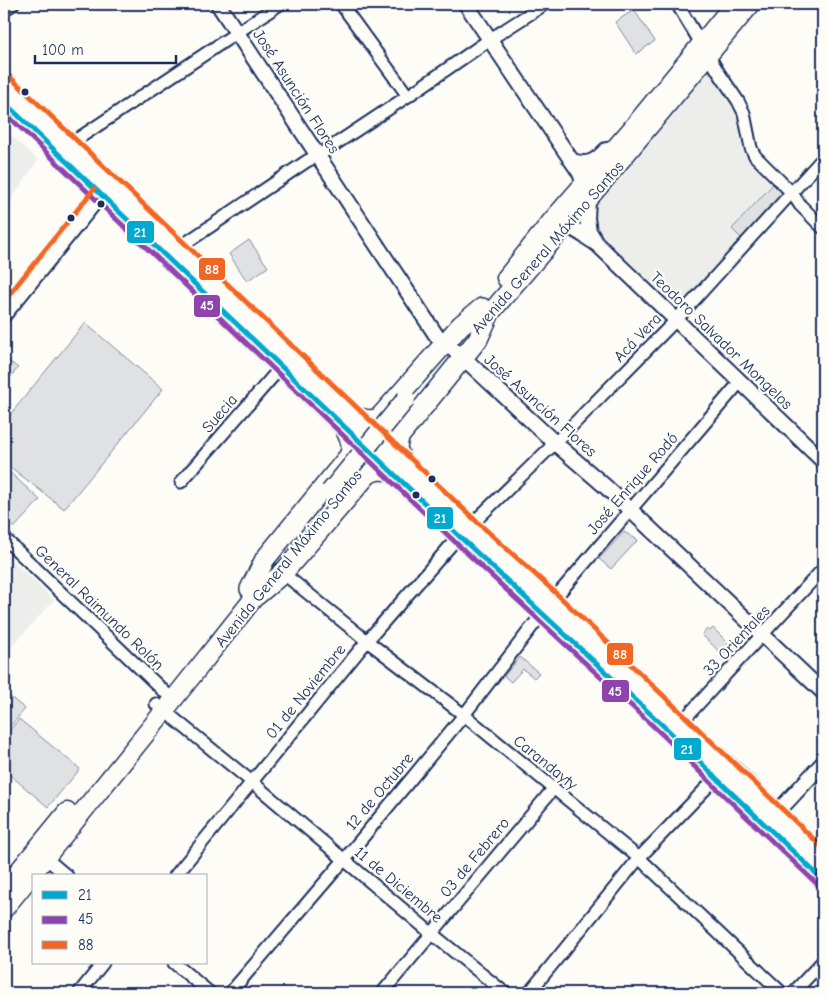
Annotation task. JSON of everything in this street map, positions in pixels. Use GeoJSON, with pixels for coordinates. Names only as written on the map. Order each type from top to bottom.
{"type":"FeatureCollection","features":[{"type":"Feature","properties":{"kind":"highway"},"geometry":{"type":"LineString","coordinates":[[4,81],[70,144],[281,367],[350,421],[378,419],[454,350],[478,339],[485,311]]}},
{"type":"Feature","properties":{"kind":"highway"},"geometry":{"type":"LineString","coordinates":[[4,102],[100,194],[172,252],[367,438]]}},
{"type":"Feature","properties":{"kind":"highway"},"geometry":{"type":"LineString","coordinates":[[253,592],[280,571],[367,475],[379,470],[390,459],[397,448],[399,437],[454,350]]}},
{"type":"Feature","properties":{"kind":"highway"},"geometry":{"type":"LineString","coordinates":[[253,592],[265,559],[349,456],[352,447],[350,421]]}},
{"type":"Feature","properties":{"kind":"highway"},"geometry":{"type":"LineString","coordinates":[[390,459],[465,531],[548,606],[771,819],[823,880]]}},
{"type":"Feature","properties":{"kind":"highway"},"geometry":{"type":"LineString","coordinates":[[676,728],[716,778],[823,858]]}},
{"type":"Feature","properties":{"kind":"main road","name":"Avenida General Máximo Santos"},"geometry":{"type":"LineString","coordinates":[[485,311],[705,50],[734,4]]}},
{"type":"Feature","properties":{"kind":"main road","name":"Avenida General Máximo Santos"},"geometry":{"type":"LineString","coordinates":[[586,192],[630,131],[705,50],[751,4]]}},
{"type":"Feature","properties":{"kind":"main road"},"geometry":{"type":"LineString","coordinates":[[4,313],[100,194]]}},
{"type":"Feature","properties":{"kind":"main road","name":"Avenida General Máximo Santos"},"geometry":{"type":"LineString","coordinates":[[4,909],[40,854],[291,545],[454,350]]}},
{"type":"Feature","properties":{"kind":"main road","name":"Avenida General Máximo Santos"},"geometry":{"type":"LineString","coordinates":[[280,571],[291,545]]}},
{"type":"Feature","properties":{"kind":"main road","name":"Avenida General Máximo Santos"},"geometry":{"type":"LineString","coordinates":[[4,889],[40,854]]}},
{"type":"Feature","properties":{"kind":"street"},"geometry":{"type":"LineString","coordinates":[[4,10],[13,4]]}},
{"type":"Feature","properties":{"kind":"street","name":"José Asunción Flores"},"geometry":{"type":"LineString","coordinates":[[218,4],[436,335],[606,487],[823,692]]}},
{"type":"Feature","properties":{"kind":"street"},"geometry":{"type":"LineString","coordinates":[[70,144],[280,4]]}},
{"type":"Feature","properties":{"kind":"street"},"geometry":{"type":"LineString","coordinates":[[341,4],[408,96]]}},
{"type":"Feature","properties":{"kind":"street","name":"Teodoro Salvador Mongelos"},"geometry":{"type":"LineString","coordinates":[[466,4],[580,172],[586,192],[589,230],[597,244]]}},
{"type":"Feature","properties":{"kind":"street"},"geometry":{"type":"LineString","coordinates":[[172,252],[545,4]]}},
{"type":"Feature","properties":{"kind":"street"},"geometry":{"type":"LineString","coordinates":[[677,4],[738,101],[744,113],[750,143],[755,156],[792,193],[800,206],[823,228]]}},
{"type":"Feature","properties":{"kind":"street"},"geometry":{"type":"LineString","coordinates":[[572,162],[587,164],[595,160],[619,137],[630,131]]}},
{"type":"Feature","properties":{"kind":"street","name":"Acá Vera"},"geometry":{"type":"LineString","coordinates":[[465,531],[676,320],[823,158]]}},
{"type":"Feature","properties":{"kind":"street","name":"Teodoro Salvador Mongelos"},"geometry":{"type":"LineString","coordinates":[[558,225],[576,229],[597,244],[823,461]]}},
{"type":"Feature","properties":{"kind":"street","name":"Suecia"},"geometry":{"type":"LineString","coordinates":[[181,482],[281,367]]}},
{"type":"Feature","properties":{"kind":"street","name":"José Enrique Rodó"},"geometry":{"type":"LineString","coordinates":[[548,606],[740,382]]}},
{"type":"Feature","properties":{"kind":"street","name":"01 de Noviembre"},"geometry":{"type":"LineString","coordinates":[[177,874],[367,641],[465,531]]}},
{"type":"Feature","properties":{"kind":"street","name":"General Raimundo Rolón"},"geometry":{"type":"LineString","coordinates":[[4,538],[165,702]]}},
{"type":"Feature","properties":{"kind":"street","name":"33 Orientales"},"geometry":{"type":"LineString","coordinates":[[676,728],[823,569]]}},
{"type":"Feature","properties":{"kind":"street","name":"Carandayty"},"geometry":{"type":"LineString","coordinates":[[280,571],[367,641],[464,715],[639,858],[782,993]]}},
{"type":"Feature","properties":{"kind":"street","name":"12 de Octubre"},"geometry":{"type":"LineString","coordinates":[[230,993],[344,860],[464,715],[548,606]]}},
{"type":"Feature","properties":{"kind":"street","name":"11 de Diciembre"},"geometry":{"type":"LineString","coordinates":[[165,702],[252,782],[505,993]]}},
{"type":"Feature","properties":{"kind":"street"},"geometry":{"type":"LineString","coordinates":[[771,819],[823,763]]}},
{"type":"Feature","properties":{"kind":"street"},"geometry":{"type":"LineString","coordinates":[[529,993],[639,858],[716,778]]}},
{"type":"Feature","properties":{"kind":"street","name":"03 de Febrero"},"geometry":{"type":"LineString","coordinates":[[382,993],[553,789]]}},
{"type":"Feature","properties":{"kind":"street"},"geometry":{"type":"LineString","coordinates":[[40,854],[65,874]]}},
{"type":"Feature","properties":{"kind":"street"},"geometry":{"type":"LineString","coordinates":[[793,993],[823,961]]}},
{"type":"Feature","properties":{"kind":"street"},"geometry":{"type":"LineString","coordinates":[[79,993],[102,964]]}},
{"type":"Feature","properties":{"kind":"street"},"geometry":{"type":"LineString","coordinates":[[175,964],[210,993]]}},
{"type":"Feature","properties":{"kind":"shaded area"},"geometry":{"type":"Polygon","coordinates":[[[634,10],[655,41],[636,54],[615,22],[634,10]]]}},
{"type":"Feature","properties":{"kind":"shaded area"},"geometry":{"type":"Polygon","coordinates":[[[708,67],[734,104],[775,182],[732,229],[741,238],[677,309],[673,309],[643,280],[642,274],[619,253],[613,252],[597,237],[593,224],[597,203],[702,71],[708,67]]]}},
{"type":"Feature","properties":{"kind":"shaded area"},"geometry":{"type":"Polygon","coordinates":[[[4,129],[38,160],[4,211],[4,129]]]}},
{"type":"Feature","properties":{"kind":"shaded area"},"geometry":{"type":"Polygon","coordinates":[[[775,182],[783,191],[783,194],[741,238],[732,229],[775,182]]]}},
{"type":"Feature","properties":{"kind":"shaded area"},"geometry":{"type":"Polygon","coordinates":[[[249,240],[268,267],[247,281],[229,254],[249,240]]]}},
{"type":"Feature","properties":{"kind":"shaded area"},"geometry":{"type":"Polygon","coordinates":[[[85,323],[163,389],[64,509],[4,462],[4,422],[85,323]]]}},
{"type":"Feature","properties":{"kind":"shaded area"},"geometry":{"type":"Polygon","coordinates":[[[4,357],[18,368],[4,385],[4,357]]]}},
{"type":"Feature","properties":{"kind":"shaded area"},"geometry":{"type":"Polygon","coordinates":[[[4,467],[40,500],[14,528],[4,519],[4,467]]]}},
{"type":"Feature","properties":{"kind":"shaded area"},"geometry":{"type":"Polygon","coordinates":[[[624,532],[638,540],[611,569],[599,559],[624,532]]]}},
{"type":"Feature","properties":{"kind":"shaded area"},"geometry":{"type":"Polygon","coordinates":[[[4,552],[54,600],[4,655],[4,552]]]}},
{"type":"Feature","properties":{"kind":"shaded area"},"geometry":{"type":"Polygon","coordinates":[[[713,628],[731,646],[723,655],[702,635],[707,629],[710,631],[713,628]]]}},
{"type":"Feature","properties":{"kind":"shaded area"},"geometry":{"type":"Polygon","coordinates":[[[520,657],[539,673],[534,678],[523,669],[511,682],[504,676],[520,657]]]}},
{"type":"Feature","properties":{"kind":"shaded area"},"geometry":{"type":"Polygon","coordinates":[[[4,692],[25,709],[6,731],[4,730],[4,692]]]}},
{"type":"Feature","properties":{"kind":"shaded area"},"geometry":{"type":"Polygon","coordinates":[[[19,719],[80,769],[48,807],[4,770],[4,737],[19,719]]]}},
{"type":"Feature","properties":{"kind":"transit line","name":"88"},"geometry":{"type":"LineString","coordinates":[[9,76],[823,848]]}},
{"type":"Feature","properties":{"kind":"transit line","name":"21"},"geometry":{"type":"LineString","coordinates":[[4,102],[459,536],[671,733],[823,880]]}},
{"type":"Feature","properties":{"kind":"transit line","name":"45"},"geometry":{"type":"LineString","coordinates":[[4,112],[454,541],[666,738],[818,885]]}},
{"type":"Feature","properties":{"kind":"transit line","name":"88"},"geometry":{"type":"LineString","coordinates":[[4,301],[94,189]]}}]}
